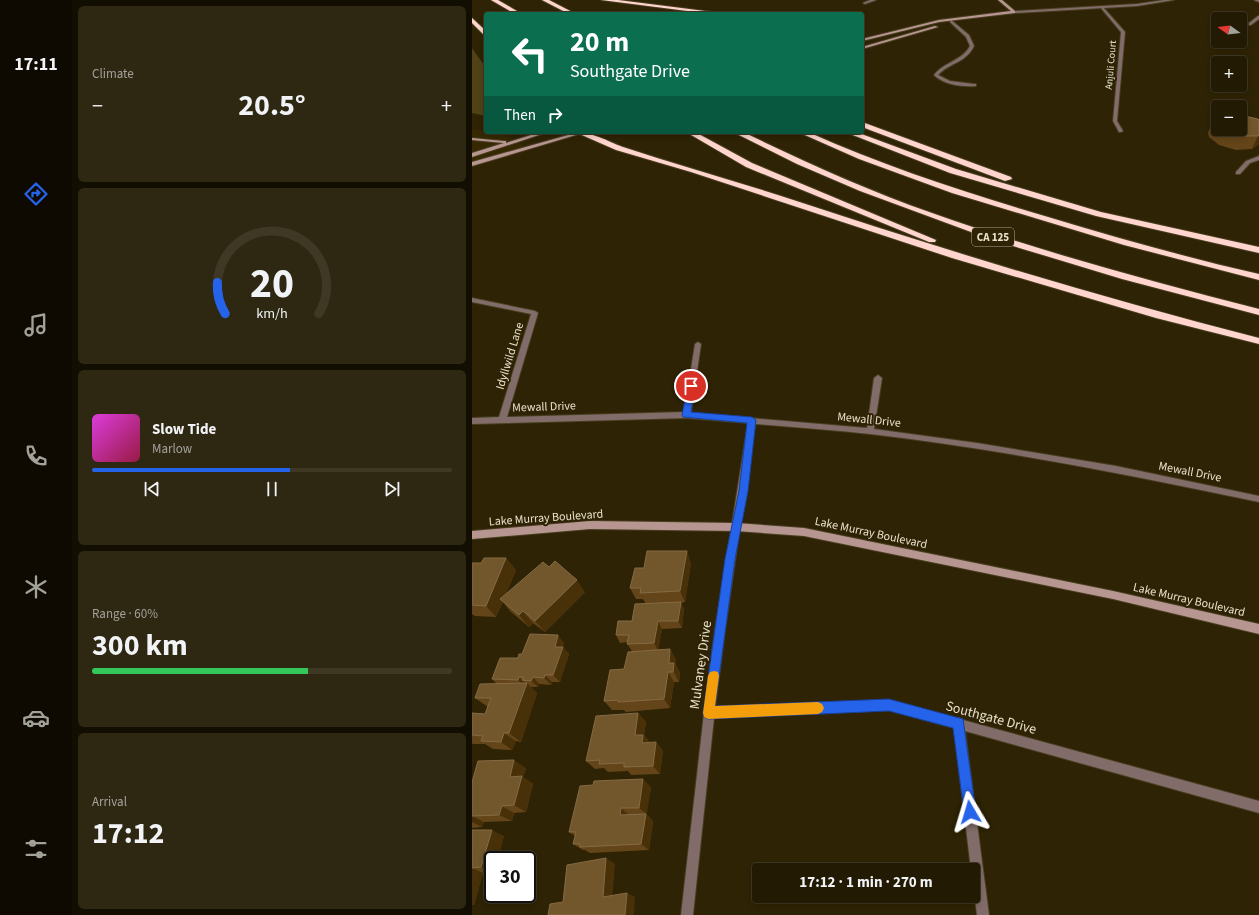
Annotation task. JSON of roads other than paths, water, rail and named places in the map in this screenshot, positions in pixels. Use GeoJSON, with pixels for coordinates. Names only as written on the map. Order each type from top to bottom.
{"type":"FeatureCollection","features":[{"type":"Feature","properties":{"kind":"highway"},"geometry":{"type":"LineString","coordinates":[[494,0],[515,12]]}},
{"type":"Feature","properties":{"kind":"highway"},"geometry":{"type":"LineString","coordinates":[[545,0],[569,12]]}},
{"type":"Feature","properties":{"kind":"highway"},"geometry":{"type":"LineString","coordinates":[[604,0],[709,12]]}},
{"type":"Feature","properties":{"kind":"highway"},"geometry":{"type":"LineString","coordinates":[[472,20],[484,33]]}},
{"type":"Feature","properties":{"kind":"highway"},"geometry":{"type":"LineString","coordinates":[[864,125],[1099,214]]}},
{"type":"Feature","properties":{"kind":"highway"},"geometry":{"type":"LineString","coordinates":[[586,134],[619,148],[834,215],[955,256],[1160,316],[1259,341]]}},
{"type":"Feature","properties":{"kind":"highway"},"geometry":{"type":"LineString","coordinates":[[694,134],[749,165],[867,214],[1027,277]]}},
{"type":"Feature","properties":{"kind":"highway","name":"CA 125"},"geometry":{"type":"LineString","coordinates":[[741,134],[788,158],[901,204],[1020,246],[1180,292],[1259,312]]}},
{"type":"Feature","properties":{"kind":"highway","name":"CA 125"},"geometry":{"type":"LineString","coordinates":[[806,134],[839,149],[962,194],[1190,262],[1259,277]]}},
{"type":"Feature","properties":{"kind":"highway"},"geometry":{"type":"LineString","coordinates":[[854,134],[953,171],[1099,214],[1259,250]]}},
{"type":"Feature","properties":{"kind":"main road"},"geometry":{"type":"LineString","coordinates":[[1000,0],[1014,12]]}},
{"type":"Feature","properties":{"kind":"main road"},"geometry":{"type":"LineString","coordinates":[[864,40],[939,21],[950,21],[1014,12]]}},
{"type":"Feature","properties":{"kind":"main road"},"geometry":{"type":"LineString","coordinates":[[864,47],[949,24],[950,21]]}},
{"type":"Feature","properties":{"kind":"main road"},"geometry":{"type":"LineString","coordinates":[[472,154],[539,134]]}},
{"type":"Feature","properties":{"kind":"main road"},"geometry":{"type":"LineString","coordinates":[[472,164],[574,134]]}},
{"type":"Feature","properties":{"kind":"main road"},"geometry":{"type":"LineString","coordinates":[[472,139],[513,142]]}},
{"type":"Feature","properties":{"kind":"main road","name":"Lake Murray Boulevard"},"geometry":{"type":"LineString","coordinates":[[472,535],[590,525],[736,527],[804,532],[1113,595],[1259,629]]}},
{"type":"Feature","properties":{"kind":"street"},"geometry":{"type":"LineString","coordinates":[[865,3],[874,0]]}},
{"type":"Feature","properties":{"kind":"street"},"geometry":{"type":"LineString","coordinates":[[1014,12],[1062,8],[1102,7],[1172,0]]}},
{"type":"Feature","properties":{"kind":"street","name":"Anjuli Court"},"geometry":{"type":"LineString","coordinates":[[1102,7],[1123,32],[1115,121],[1121,131]]}},
{"type":"Feature","properties":{"kind":"street"},"geometry":{"type":"LineString","coordinates":[[1250,24],[1259,17]]}},
{"type":"Feature","properties":{"kind":"street"},"geometry":{"type":"LineString","coordinates":[[950,21],[968,36],[972,46],[965,57],[955,64],[940,69],[936,75],[940,79],[949,82],[974,85]]}},
{"type":"Feature","properties":{"kind":"street"},"geometry":{"type":"LineString","coordinates":[[1238,173],[1248,162],[1259,158]]}},
{"type":"Feature","properties":{"kind":"street","name":"Idyllwild Lane"},"geometry":{"type":"LineString","coordinates":[[472,300],[534,313],[502,421]]}},
{"type":"Feature","properties":{"kind":"street"},"geometry":{"type":"LineString","coordinates":[[686,415],[698,344]]}},
{"type":"Feature","properties":{"kind":"street"},"geometry":{"type":"LineString","coordinates":[[870,431],[878,378]]}},
{"type":"Feature","properties":{"kind":"street","name":"Mewall Drive"},"geometry":{"type":"LineString","coordinates":[[472,421],[686,415],[870,431],[977,446],[1116,470],[1259,499]]}},
{"type":"Feature","properties":{"kind":"street","name":"Mulvaney Drive"},"geometry":{"type":"LineString","coordinates":[[687,915],[708,713],[736,527],[744,491],[752,420]]}},
{"type":"Feature","properties":{"kind":"street","name":"Southgate Drive"},"geometry":{"type":"LineString","coordinates":[[708,713],[889,705],[959,723],[1259,807]]}},
{"type":"Feature","properties":{"kind":"street"},"geometry":{"type":"LineString","coordinates":[[959,723],[983,915]]}}]}
